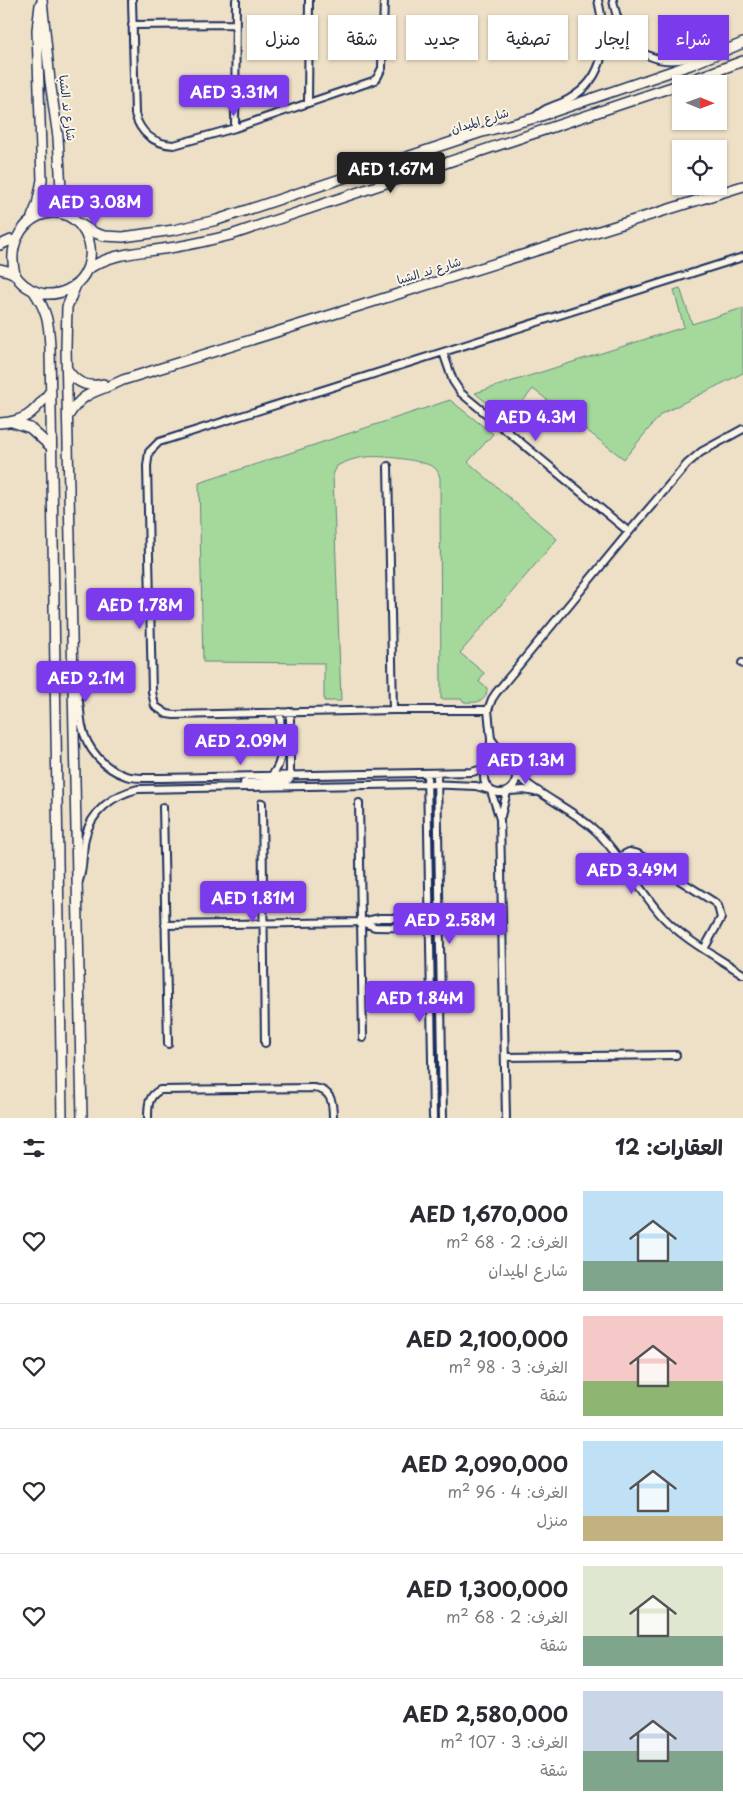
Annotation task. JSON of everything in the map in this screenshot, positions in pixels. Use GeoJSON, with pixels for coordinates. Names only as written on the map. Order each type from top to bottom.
{"type":"FeatureCollection","features":[{"type":"Feature","properties":{"kind":"main road","name":"شارع ند الشبا"},"geometry":{"type":"LineString","coordinates":[[32,217],[38,205],[42,180],[37,30],[41,0]]}},
{"type":"Feature","properties":{"kind":"main road","name":"شارع ند الشبا"},"geometry":{"type":"LineString","coordinates":[[41,0],[58,137],[61,190],[70,217]]}},
{"type":"Feature","properties":{"kind":"main road","name":"شارع الميدان"},"geometry":{"type":"LineString","coordinates":[[78,223],[94,233],[113,237],[196,226],[238,214],[479,133],[535,118],[690,65],[743,43]]}},
{"type":"Feature","properties":{"kind":"main road"},"geometry":{"type":"LineString","coordinates":[[704,75],[743,60]]}},
{"type":"Feature","properties":{"kind":"main road"},"geometry":{"type":"LineString","coordinates":[[82,1118],[67,369],[67,307],[76,285],[87,270],[113,256],[177,247],[231,235],[672,87]]}},
{"type":"Feature","properties":{"kind":"main road","name":"شارع ند الشبا"},"geometry":{"type":"LineString","coordinates":[[68,417],[75,406],[87,394],[123,380],[743,186]]}},
{"type":"Feature","properties":{"kind":"main road"},"geometry":{"type":"LineString","coordinates":[[76,285],[66,291],[44,294],[24,285],[15,274],[10,257],[11,240],[16,230],[32,217],[51,212],[70,217],[86,233],[90,245],[90,258],[87,270]]}},
{"type":"Feature","properties":{"kind":"main road"},"geometry":{"type":"LineString","coordinates":[[0,244],[11,240]]}},
{"type":"Feature","properties":{"kind":"main road"},"geometry":{"type":"LineString","coordinates":[[0,269],[15,274]]}},
{"type":"Feature","properties":{"kind":"main road"},"geometry":{"type":"LineString","coordinates":[[33,290],[45,310],[49,323],[62,1118]]}},
{"type":"Feature","properties":{"kind":"main road","name":"شارع ند الشبا"},"geometry":{"type":"LineString","coordinates":[[67,369],[77,381],[90,386],[123,380]]}},
{"type":"Feature","properties":{"kind":"main road"},"geometry":{"type":"LineString","coordinates":[[0,423],[12,422],[35,411],[50,392]]}},
{"type":"Feature","properties":{"kind":"main road"},"geometry":{"type":"LineString","coordinates":[[12,422],[30,428],[51,446]]}},
{"type":"Feature","properties":{"kind":"street"},"geometry":{"type":"LineString","coordinates":[[132,0],[135,114],[140,128],[146,134],[158,142],[174,145],[235,128],[373,81],[380,74],[383,63],[384,0]]}},
{"type":"Feature","properties":{"kind":"street"},"geometry":{"type":"LineString","coordinates":[[235,128],[236,0]]}},
{"type":"Feature","properties":{"kind":"street"},"geometry":{"type":"LineString","coordinates":[[308,103],[309,0]]}},
{"type":"Feature","properties":{"kind":"street"},"geometry":{"type":"LineString","coordinates":[[535,118],[547,108],[574,96],[596,72],[602,56],[604,40],[598,0]]}},
{"type":"Feature","properties":{"kind":"street"},"geometry":{"type":"LineString","coordinates":[[613,0],[618,22],[624,35],[640,50],[652,56],[666,60],[680,60],[719,49],[734,47]]}},
{"type":"Feature","properties":{"kind":"street"},"geometry":{"type":"LineString","coordinates":[[132,25],[236,24]]}},
{"type":"Feature","properties":{"kind":"street"},"geometry":{"type":"LineString","coordinates":[[488,710],[393,710],[174,715],[160,711],[152,699],[147,476],[149,452],[159,442],[743,257]]}},
{"type":"Feature","properties":{"kind":"street"},"geometry":{"type":"LineString","coordinates":[[443,352],[453,381],[461,394],[629,532]]}},
{"type":"Feature","properties":{"kind":"street"},"geometry":{"type":"LineString","coordinates":[[506,1118],[500,819],[491,790],[484,780],[488,766],[491,739],[488,710],[496,694],[629,532],[694,458],[709,447],[743,429]]}},
{"type":"Feature","properties":{"kind":"street"},"geometry":{"type":"LineString","coordinates":[[388,466],[393,710]]}},
{"type":"Feature","properties":{"kind":"street"},"geometry":{"type":"LineString","coordinates":[[74,683],[79,695],[82,726],[87,740],[99,759],[119,773],[135,778],[472,772],[498,760],[508,762]]}},
{"type":"Feature","properties":{"kind":"street"},"geometry":{"type":"LineString","coordinates":[[271,776],[277,768],[280,758],[280,712]]}},
{"type":"Feature","properties":{"kind":"street"},"geometry":{"type":"LineString","coordinates":[[239,786],[245,782],[286,781],[290,778],[290,712]]}},
{"type":"Feature","properties":{"kind":"street"},"geometry":{"type":"LineString","coordinates":[[491,739],[512,765],[516,774],[593,829],[668,922],[743,974]]}},
{"type":"Feature","properties":{"kind":"street"},"geometry":{"type":"LineString","coordinates":[[427,773],[433,1118]]}},
{"type":"Feature","properties":{"kind":"street"},"geometry":{"type":"LineString","coordinates":[[438,773],[443,1118]]}},
{"type":"Feature","properties":{"kind":"street"},"geometry":{"type":"LineString","coordinates":[[500,819],[508,791],[515,784],[516,774]]}},
{"type":"Feature","properties":{"kind":"street"},"geometry":{"type":"LineString","coordinates":[[77,887],[82,871],[85,839],[89,826],[97,813],[110,801],[138,789],[437,784],[476,786],[499,793],[524,790],[539,792]]}},
{"type":"Feature","properties":{"kind":"street"},"geometry":{"type":"LineString","coordinates":[[359,802],[363,1038]]}},
{"type":"Feature","properties":{"kind":"street"},"geometry":{"type":"LineString","coordinates":[[262,803],[265,1043]]}},
{"type":"Feature","properties":{"kind":"street"},"geometry":{"type":"LineString","coordinates":[[163,807],[168,1044]]}},
{"type":"Feature","properties":{"kind":"street"},"geometry":{"type":"LineString","coordinates":[[618,858],[629,852],[638,854],[718,906],[721,918],[704,948]]}},
{"type":"Feature","properties":{"kind":"street"},"geometry":{"type":"LineString","coordinates":[[165,925],[361,922],[374,918],[439,918]]}},
{"type":"Feature","properties":{"kind":"street"},"geometry":{"type":"LineString","coordinates":[[361,922],[375,927],[440,928]]}},
{"type":"Feature","properties":{"kind":"street"},"geometry":{"type":"LineString","coordinates":[[505,1057],[676,1054]]}},
{"type":"Feature","properties":{"kind":"street"},"geometry":{"type":"LineString","coordinates":[[148,1118],[148,1103],[160,1090],[314,1088],[320,1089],[330,1096],[333,1102],[333,1118]]}},
{"type":"Feature","properties":{"kind":"green space"},"geometry":{"type":"Polygon","coordinates":[[[680,288],[692,324],[743,308],[743,373],[661,414],[624,459],[533,389],[507,420],[475,393],[684,327],[674,290],[680,288]]]}},
{"type":"Feature","properties":{"kind":"green space"},"geometry":{"type":"Polygon","coordinates":[[[450,400],[493,434],[468,462],[557,539],[460,653],[484,673],[479,682],[487,688],[485,697],[480,701],[473,702],[464,702],[462,699],[441,699],[440,478],[436,469],[430,465],[391,457],[362,457],[355,459],[337,466],[333,475],[341,701],[324,701],[324,663],[203,662],[199,483],[450,400]]]}}]}
